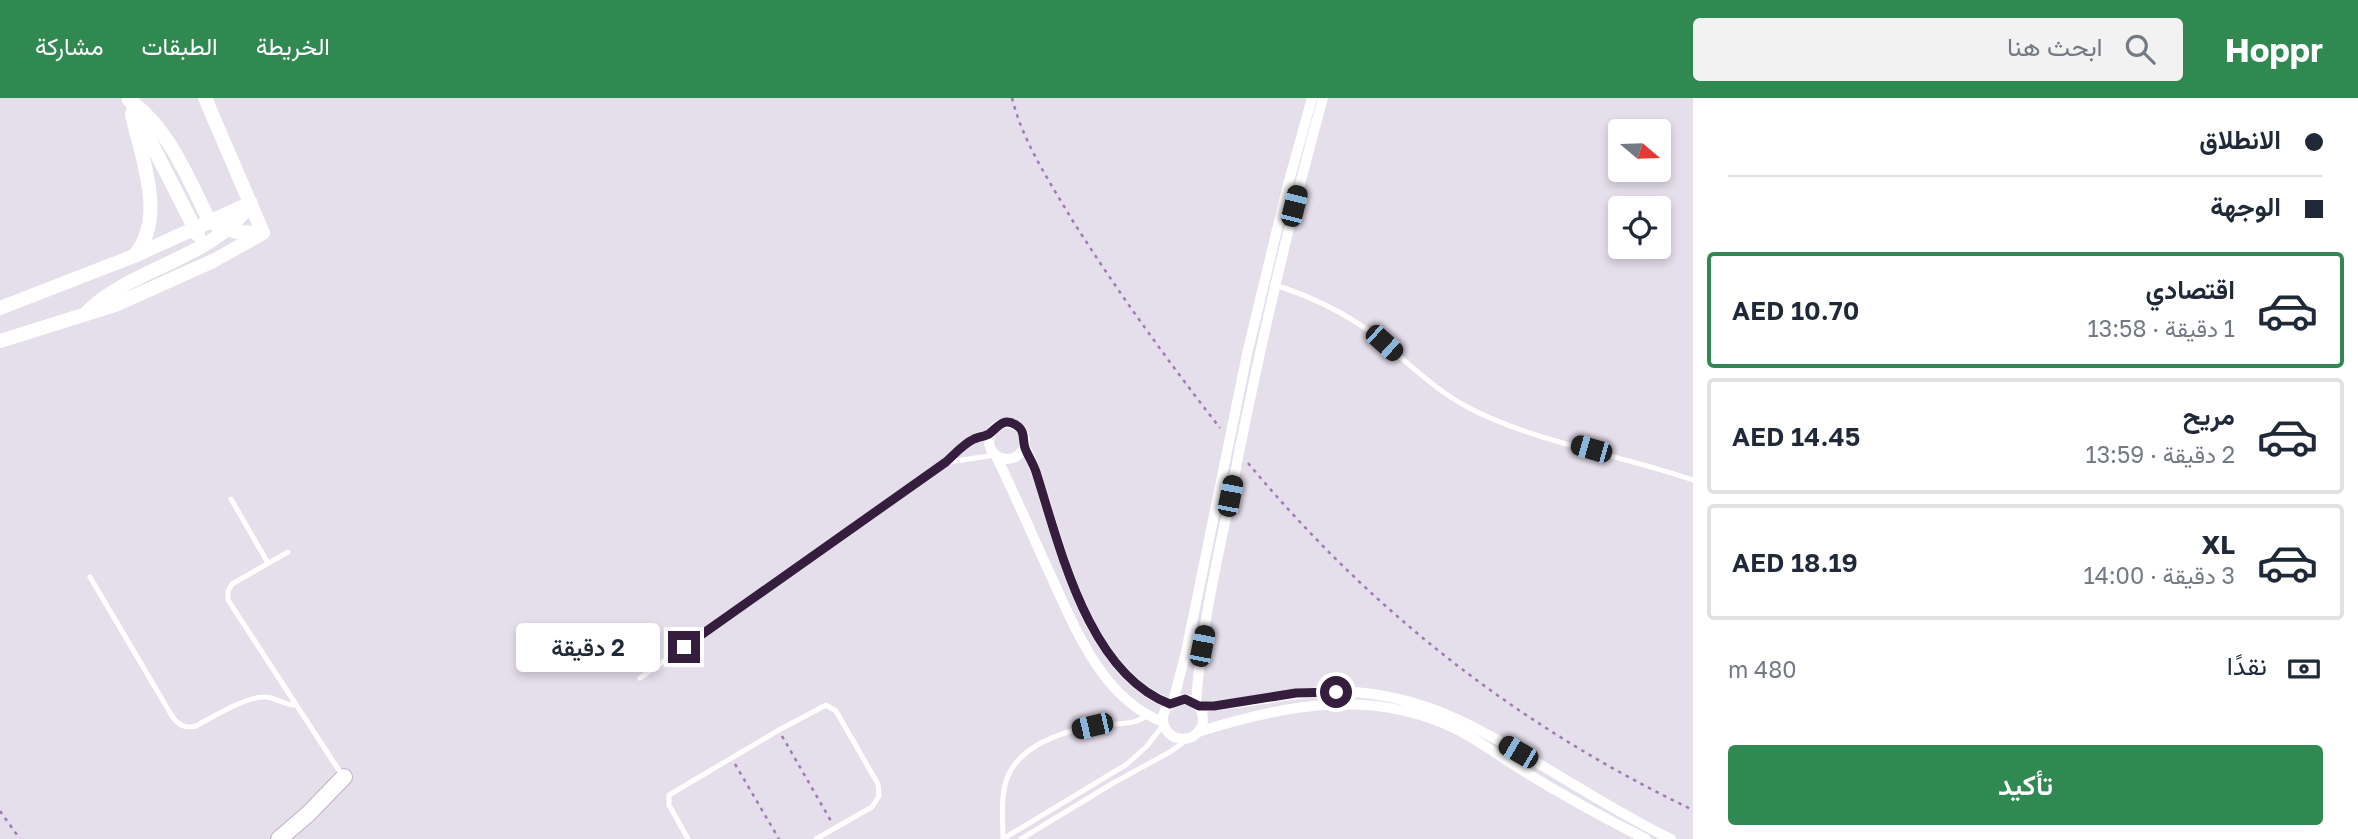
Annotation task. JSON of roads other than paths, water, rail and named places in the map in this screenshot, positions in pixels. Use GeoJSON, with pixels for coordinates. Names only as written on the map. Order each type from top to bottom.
{"type":"FeatureCollection","features":[{"type":"Feature","properties":{"kind":"main road"},"geometry":{"type":"LineString","coordinates":[[279,839],[344,777]]}},
{"type":"Feature","properties":{"kind":"street"},"geometry":{"type":"LineString","coordinates":[[205,98],[263,233]]}},
{"type":"Feature","properties":{"kind":"street"},"geometry":{"type":"LineString","coordinates":[[1163,723],[1164,712],[1171,703],[1186,652],[1273,242],[1312,98]]}},
{"type":"Feature","properties":{"kind":"street"},"geometry":{"type":"LineString","coordinates":[[1198,732],[1203,717],[1198,705],[1202,646],[1239,452],[1275,285],[1323,98]]}},
{"type":"Feature","properties":{"kind":"street"},"geometry":{"type":"LineString","coordinates":[[129,99],[146,112],[164,134],[210,222],[247,242]]}},
{"type":"Feature","properties":{"kind":"street"},"geometry":{"type":"LineString","coordinates":[[129,99],[147,131],[173,190],[213,261]]}},
{"type":"Feature","properties":{"kind":"street"},"geometry":{"type":"LineString","coordinates":[[129,99],[152,214],[149,232],[134,256]]}},
{"type":"Feature","properties":{"kind":"street"},"geometry":{"type":"LineString","coordinates":[[0,308],[134,256],[251,203]]}},
{"type":"Feature","properties":{"kind":"street"},"geometry":{"type":"LineString","coordinates":[[83,316],[115,289],[225,232],[251,203]]}},
{"type":"Feature","properties":{"kind":"street"},"geometry":{"type":"LineString","coordinates":[[194,230],[263,233]]}},
{"type":"Feature","properties":{"kind":"street"},"geometry":{"type":"LineString","coordinates":[[0,341],[115,305],[213,261],[263,233]]}},
{"type":"Feature","properties":{"kind":"street"},"geometry":{"type":"LineString","coordinates":[[1646,839],[1569,799],[1456,729],[1404,711],[1357,705],[1307,705],[1268,711],[1198,732],[1188,739],[1173,737],[1163,723],[1135,707],[1116,689],[1083,643],[988,443],[989,434],[998,424],[1014,424],[1024,435],[1024,446],[1035,469],[1073,581],[1096,632],[1131,680],[1149,694],[1171,703],[1185,699],[1198,705],[1228,705],[1316,692],[1375,694],[1413,701],[1472,725],[1671,839]]}},
{"type":"Feature","properties":{"kind":"street"},"geometry":{"type":"LineString","coordinates":[[996,456],[1012,458],[1021,452],[1024,446]]}},
{"type":"Feature","properties":{"kind":"lane"},"geometry":{"type":"LineString","coordinates":[[1275,285],[1319,301],[1353,320],[1439,390],[1491,419],[1693,480]]}},
{"type":"Feature","properties":{"kind":"lane"},"geometry":{"type":"LineString","coordinates":[[640,678],[946,462],[972,440],[989,434]]}},
{"type":"Feature","properties":{"kind":"lane"},"geometry":{"type":"LineString","coordinates":[[946,462],[970,457],[996,456]]}},
{"type":"Feature","properties":{"kind":"lane"},"geometry":{"type":"LineString","coordinates":[[231,499],[268,563]]}},
{"type":"Feature","properties":{"kind":"lane"},"geometry":{"type":"LineString","coordinates":[[288,552],[232,583],[228,600],[344,777]]}},
{"type":"Feature","properties":{"kind":"lane"},"geometry":{"type":"LineString","coordinates":[[90,577],[179,724],[196,726],[259,698],[296,705]]}},
{"type":"Feature","properties":{"kind":"lane"},"geometry":{"type":"LineString","coordinates":[[688,839],[669,805],[669,795],[779,730],[829,705],[836,711],[878,784],[877,800],[869,809],[816,839]]}},
{"type":"Feature","properties":{"kind":"lane"},"geometry":{"type":"LineString","coordinates":[[1003,839],[1004,790],[1009,773],[1020,758],[1044,742],[1066,733],[1092,726],[1133,723],[1147,715]]}},
{"type":"Feature","properties":{"kind":"lane"},"geometry":{"type":"LineString","coordinates":[[1003,839],[1127,764],[1147,746],[1163,723]]}},
{"type":"Feature","properties":{"kind":"lane"},"geometry":{"type":"LineString","coordinates":[[1021,839],[1188,739]]}}]}
